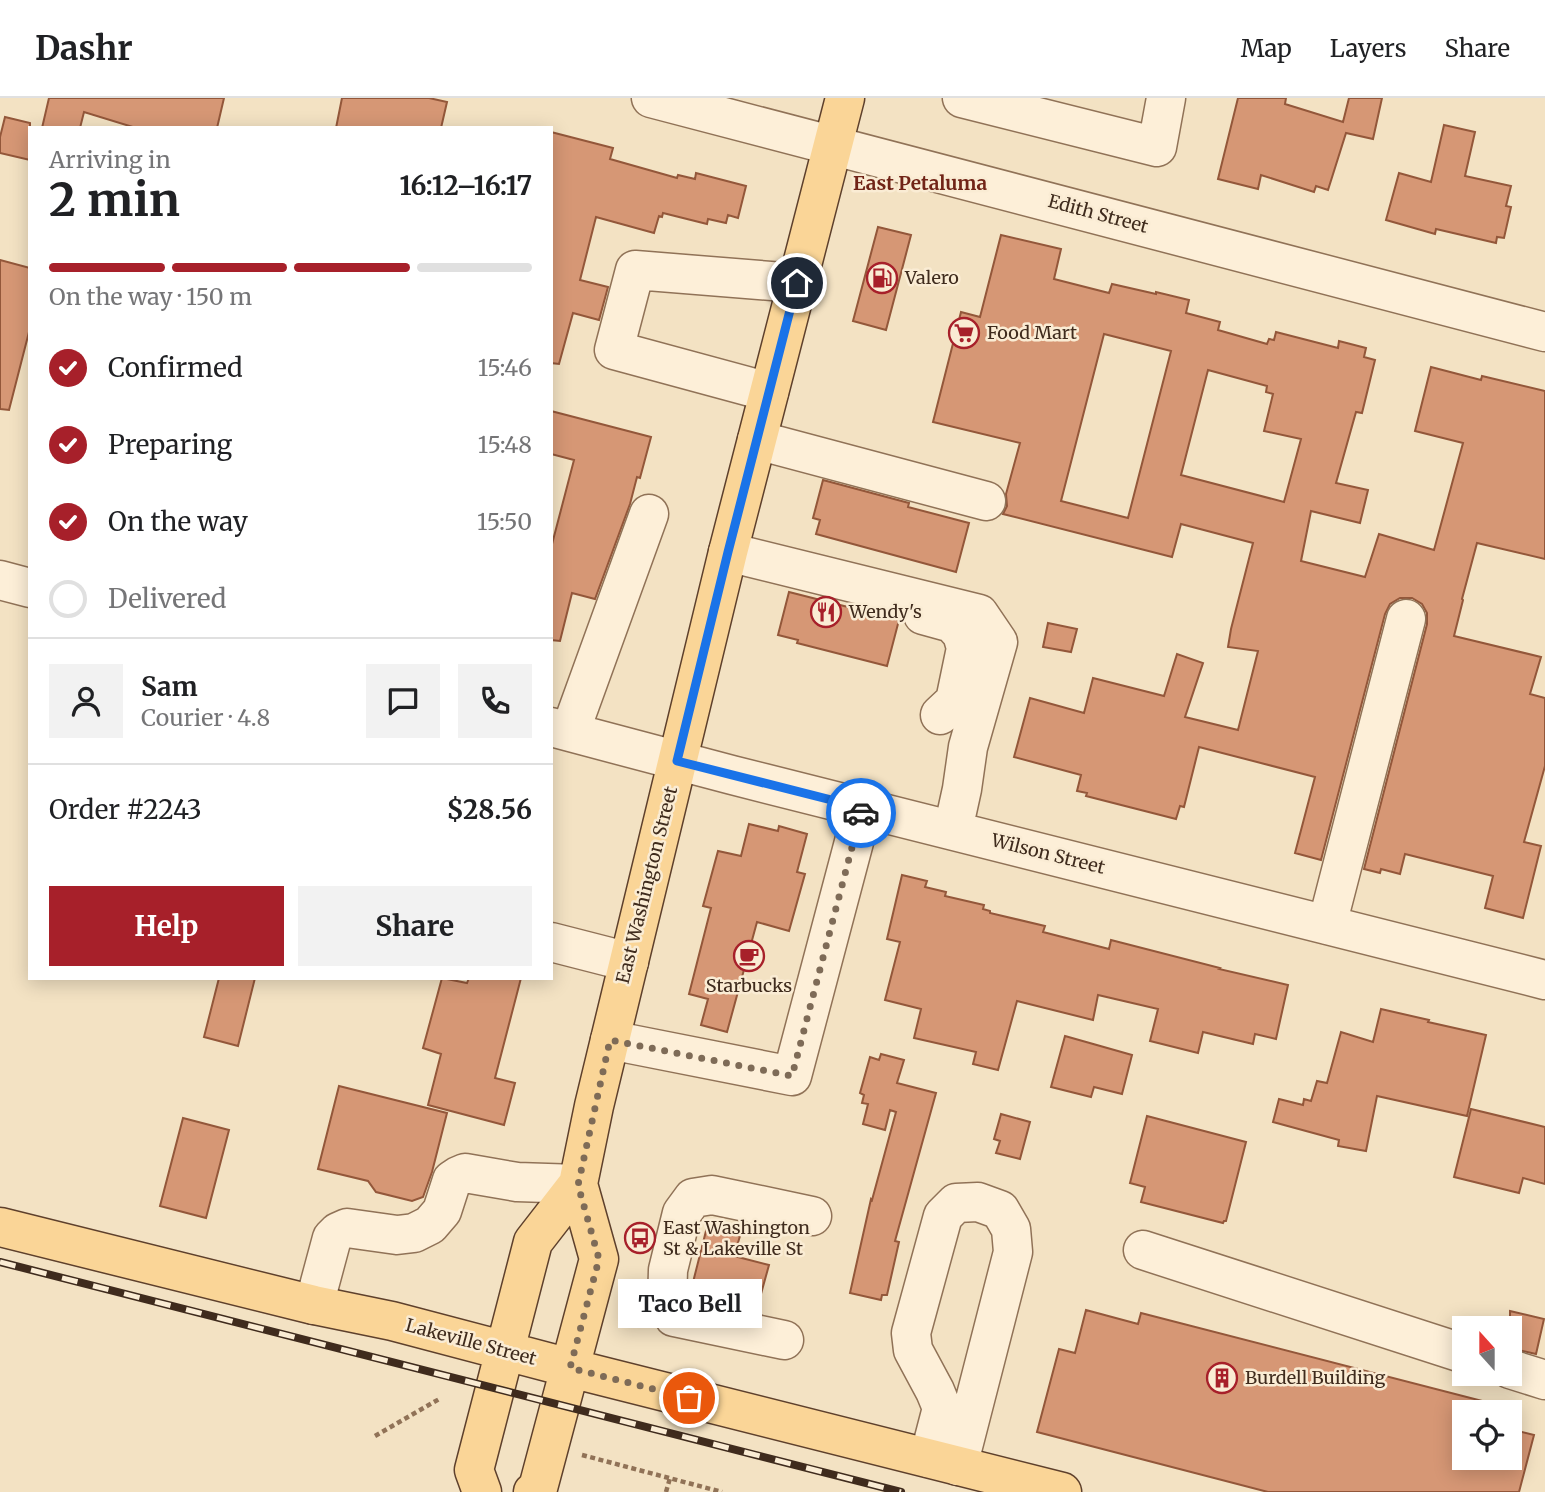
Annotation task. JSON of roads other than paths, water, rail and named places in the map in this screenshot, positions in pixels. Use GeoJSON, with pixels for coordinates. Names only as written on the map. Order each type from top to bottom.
{"type":"FeatureCollection","features":[{"type":"Feature","properties":{"kind":"main road","name":"East Washington Street"},"geometry":{"type":"LineString","coordinates":[[482,1492],[474,1470],[533,1242],[578,1185],[610,1040],[728,552],[845,98]]}},
{"type":"Feature","properties":{"kind":"main road","name":"East Washington Street"},"geometry":{"type":"LineString","coordinates":[[533,1492],[538,1488],[599,1259],[578,1185]]}},
{"type":"Feature","properties":{"kind":"main road","name":"Lakeville Street"},"geometry":{"type":"LineString","coordinates":[[0,1227],[314,1305],[392,1321],[1062,1492]]}},
{"type":"Feature","properties":{"kind":"street"},"geometry":{"type":"LineString","coordinates":[[962,98],[1157,147],[1166,98]]}},
{"type":"Feature","properties":{"kind":"street","name":"Edith Street"},"geometry":{"type":"LineString","coordinates":[[668,100],[1545,332]]}},
{"type":"Feature","properties":{"kind":"street"},"geometry":{"type":"LineString","coordinates":[[769,392],[614,349],[635,270],[797,283]]}},
{"type":"Feature","properties":{"kind":"street"},"geometry":{"type":"LineString","coordinates":[[757,440],[986,501]]}},
{"type":"Feature","properties":{"kind":"street"},"geometry":{"type":"LineString","coordinates":[[561,729],[649,514]]}},
{"type":"Feature","properties":{"kind":"street"},"geometry":{"type":"LineString","coordinates":[[728,552],[979,614],[998,642],[968,747],[953,830]]}},
{"type":"Feature","properties":{"kind":"street"},"geometry":{"type":"LineString","coordinates":[[799,569],[838,591],[952,624],[962,634],[966,648],[955,701],[940,715]]}},
{"type":"Feature","properties":{"kind":"street"},"geometry":{"type":"LineString","coordinates":[[0,580],[28,587]]}},
{"type":"Feature","properties":{"kind":"street"},"geometry":{"type":"LineString","coordinates":[[1327,925],[1406,620]]}},
{"type":"Feature","properties":{"kind":"street","name":"Wilson Street"},"geometry":{"type":"LineString","coordinates":[[561,729],[677,761],[1545,980]]}},
{"type":"Feature","properties":{"kind":"street"},"geometry":{"type":"LineString","coordinates":[[610,1040],[792,1076],[863,808]]}},
{"type":"Feature","properties":{"kind":"street"},"geometry":{"type":"LineString","coordinates":[[553,943],[629,962]]}},
{"type":"Feature","properties":{"kind":"street"},"geometry":{"type":"LineString","coordinates":[[314,1305],[332,1238],[338,1232],[347,1228],[397,1235],[414,1233],[430,1225],[442,1211],[452,1180],[458,1176],[466,1173],[517,1182],[578,1185]]}},
{"type":"Feature","properties":{"kind":"street"},"geometry":{"type":"LineString","coordinates":[[783,1340],[674,1317],[667,1304],[668,1270],[682,1213],[693,1198],[712,1195],[812,1216]]}},
{"type":"Feature","properties":{"kind":"street"},"geometry":{"type":"LineString","coordinates":[[978,1202],[1000,1210],[1011,1229],[1013,1252],[974,1402],[944,1462],[942,1408],[913,1350],[911,1333],[943,1216],[956,1203],[978,1202]]}},
{"type":"Feature","properties":{"kind":"street"},"geometry":{"type":"LineString","coordinates":[[1143,1250],[1452,1350]]}},
{"type":"Feature","properties":{"kind":"street"},"geometry":{"type":"LineString","coordinates":[[1522,1373],[1545,1380]]}},
{"type":"Feature","properties":{"kind":"street"},"geometry":{"type":"LineString","coordinates":[[935,1391],[974,1402]]}},
{"type":"Feature","properties":{"kind":"railway"},"geometry":{"type":"LineString","coordinates":[[0,1262],[901,1492]]}},
{"type":"Feature","properties":{"kind":"place","name":"Valero"},"geometry":{"type":"Point","coordinates":[882,278]}},
{"type":"Feature","properties":{"kind":"place","name":"Food Mart"},"geometry":{"type":"Point","coordinates":[964,333]}},
{"type":"Feature","properties":{"kind":"place","name":"Wendy's"},"geometry":{"type":"Point","coordinates":[826,612]}},
{"type":"Feature","properties":{"kind":"place","name":"Starbucks"},"geometry":{"type":"Point","coordinates":[749,956]}},
{"type":"Feature","properties":{"kind":"place","name":"East Washington St & Lakeville St"},"geometry":{"type":"Point","coordinates":[640,1238]}},
{"type":"Feature","properties":{"kind":"place","name":"Burdell Building"},"geometry":{"type":"Point","coordinates":[1222,1378]}},
{"type":"Feature","properties":{"kind":"place","name":"Taco Bell"},"geometry":{"type":"Point","coordinates":[689,1398]}},
{"type":"Feature","properties":{"kind":"district","name":"East Petaluma"},"geometry":{"type":"Point","coordinates":[920,183]}}]}
